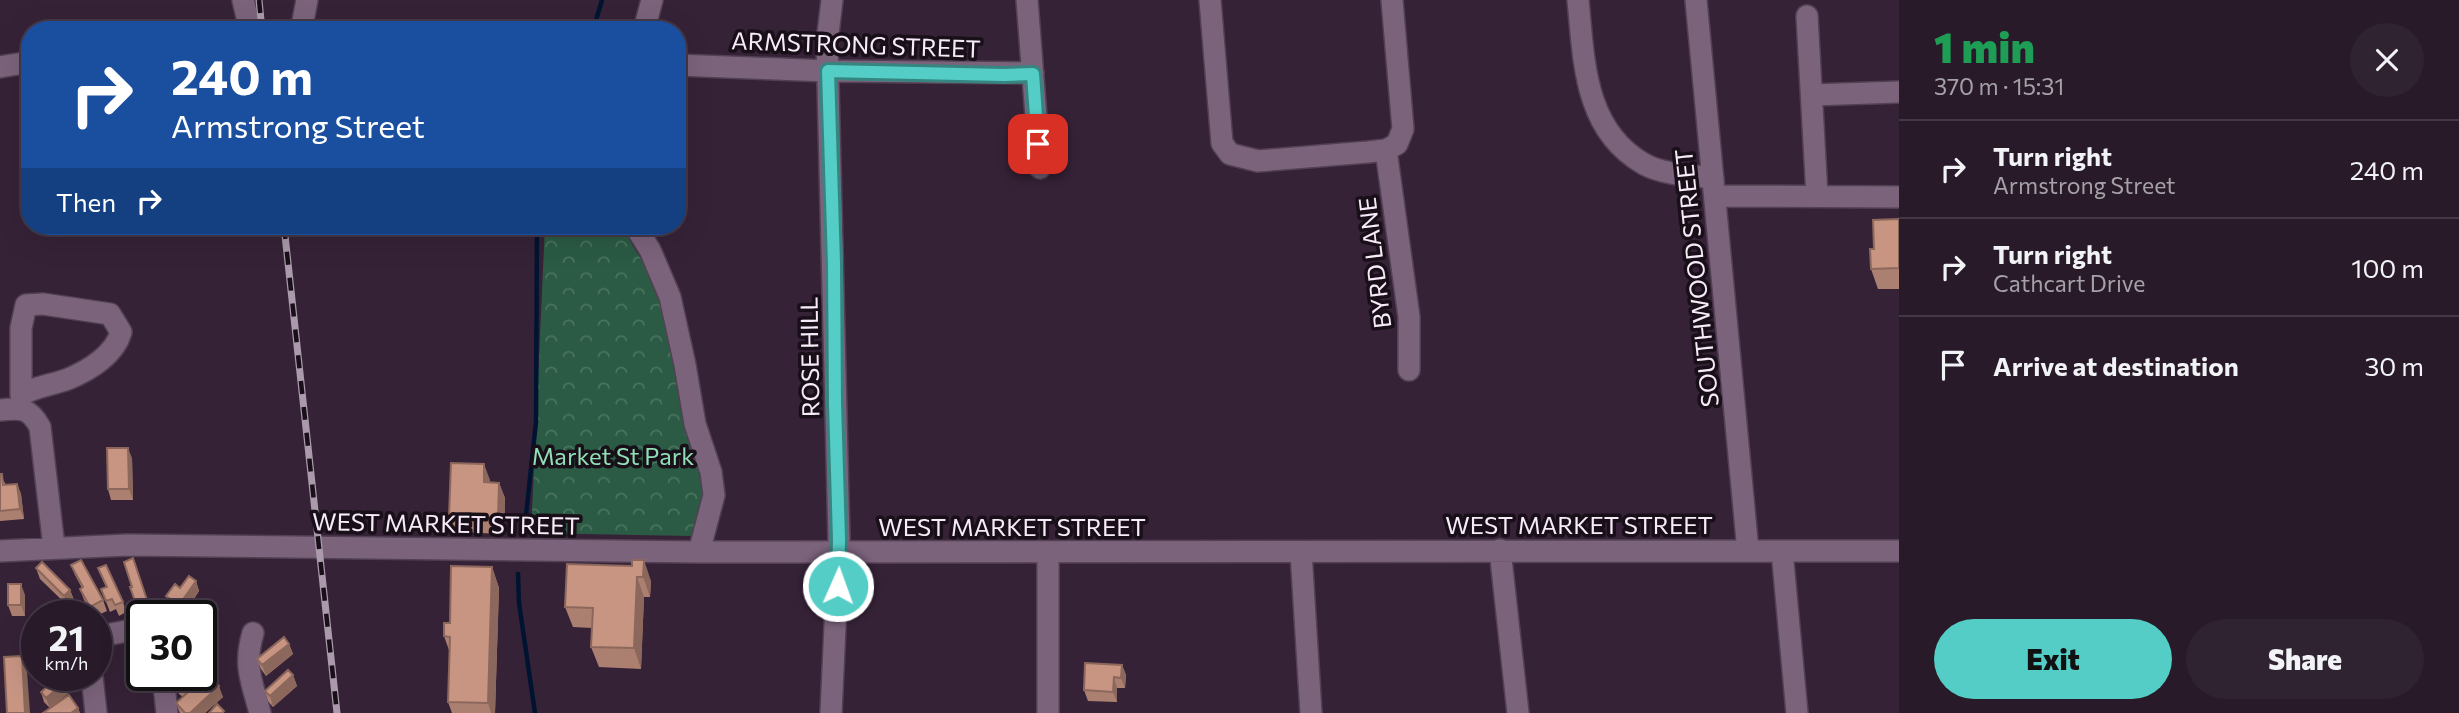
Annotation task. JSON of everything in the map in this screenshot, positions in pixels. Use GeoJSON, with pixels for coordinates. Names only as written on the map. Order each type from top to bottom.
{"type":"FeatureCollection","features":[{"type":"Feature","properties":{"kind":"street"},"geometry":{"type":"LineString","coordinates":[[243,0],[248,21]]}},
{"type":"Feature","properties":{"kind":"street"},"geometry":{"type":"LineString","coordinates":[[303,21],[307,0]]}},
{"type":"Feature","properties":{"kind":"street"},"geometry":{"type":"LineString","coordinates":[[646,21],[652,0]]}},
{"type":"Feature","properties":{"kind":"street","name":"ROSE HILL"},"geometry":{"type":"LineString","coordinates":[[831,713],[839,552],[827,42],[832,0]]}},
{"type":"Feature","properties":{"kind":"street"},"geometry":{"type":"LineString","coordinates":[[1027,0],[1040,168]]}},
{"type":"Feature","properties":{"kind":"street"},"geometry":{"type":"LineString","coordinates":[[1210,0],[1222,142],[1230,154],[1258,161],[1386,150],[1397,144],[1402,129],[1392,0]]}},
{"type":"Feature","properties":{"kind":"street"},"geometry":{"type":"LineString","coordinates":[[1578,0],[1589,92],[1599,119],[1621,148],[1646,165],[1714,187],[1817,197],[1899,197]]}},
{"type":"Feature","properties":{"kind":"street","name":"SOUTHWOOD STREET"},"geometry":{"type":"LineString","coordinates":[[1696,0],[1748,551]]}},
{"type":"Feature","properties":{"kind":"street"},"geometry":{"type":"LineString","coordinates":[[1807,16],[1817,197]]}},
{"type":"Feature","properties":{"kind":"street"},"geometry":{"type":"LineString","coordinates":[[0,67],[21,64]]}},
{"type":"Feature","properties":{"kind":"street","name":"ARMSTRONG STREET"},"geometry":{"type":"LineString","coordinates":[[686,65],[828,71],[1033,74]]}},
{"type":"Feature","properties":{"kind":"street"},"geometry":{"type":"LineString","coordinates":[[1812,95],[1899,92]]}},
{"type":"Feature","properties":{"kind":"street","name":"BYRD LANE"},"geometry":{"type":"LineString","coordinates":[[1386,150],[1409,317],[1409,370]]}},
{"type":"Feature","properties":{"kind":"street"},"geometry":{"type":"LineString","coordinates":[[641,235],[670,297],[695,424],[711,472],[714,495],[699,552]]}},
{"type":"Feature","properties":{"kind":"street"},"geometry":{"type":"LineString","coordinates":[[43,304],[110,314],[117,322],[121,332],[118,343],[103,359],[69,378],[29,390],[14,404],[21,328],[26,305],[43,304]]}},
{"type":"Feature","properties":{"kind":"street"},"geometry":{"type":"LineString","coordinates":[[14,404],[33,414],[40,427],[54,547]]}},
{"type":"Feature","properties":{"kind":"street","name":"WEST MARKET STREET"},"geometry":{"type":"LineString","coordinates":[[0,551],[127,545],[699,552],[1899,551]]}},
{"type":"Feature","properties":{"kind":"street"},"geometry":{"type":"LineString","coordinates":[[1500,551],[1518,713]]}},
{"type":"Feature","properties":{"kind":"street"},"geometry":{"type":"LineString","coordinates":[[1782,551],[1797,713]]}},
{"type":"Feature","properties":{"kind":"street"},"geometry":{"type":"LineString","coordinates":[[1048,552],[1048,713]]}},
{"type":"Feature","properties":{"kind":"street"},"geometry":{"type":"LineString","coordinates":[[1301,552],[1311,713]]}},
{"type":"Feature","properties":{"kind":"street"},"geometry":{"type":"LineString","coordinates":[[253,634],[247,664],[260,713]]}},
{"type":"Feature","properties":{"kind":"street"},"geometry":{"type":"LineString","coordinates":[[94,691],[96,713]]}},
{"type":"Feature","properties":{"kind":"street"},"geometry":{"type":"LineString","coordinates":[[165,691],[167,713]]}},
{"type":"Feature","properties":{"kind":"green space","name":"Market St Park"},"geometry":{"type":"Polygon","coordinates":[[[545,235],[627,235],[654,279],[673,344],[682,414],[706,476],[698,533],[690,536],[531,533],[545,235]]]}},
{"type":"Feature","properties":{"kind":"building"},"geometry":{"type":"Polygon","coordinates":[[[1899,219],[1899,268],[1871,269],[1870,249],[1874,249],[1873,220],[1899,219]]]}},
{"type":"Feature","properties":{"kind":"building"},"geometry":{"type":"Polygon","coordinates":[[[107,448],[128,448],[129,489],[108,489],[107,448]]]}},
{"type":"Feature","properties":{"kind":"building"},"geometry":{"type":"Polygon","coordinates":[[[451,463],[484,464],[484,482],[499,483],[498,518],[449,516],[451,463]]]}},
{"type":"Feature","properties":{"kind":"building"},"geometry":{"type":"Polygon","coordinates":[[[0,474],[3,485],[17,484],[20,509],[0,511],[0,474]]]}},
{"type":"Feature","properties":{"kind":"building"},"geometry":{"type":"Polygon","coordinates":[[[133,558],[147,600],[135,600],[124,562],[133,558]]]}},
{"type":"Feature","properties":{"kind":"building"},"geometry":{"type":"Polygon","coordinates":[[[81,560],[103,600],[86,600],[80,589],[83,587],[71,565],[81,560]]]}},
{"type":"Feature","properties":{"kind":"building"},"geometry":{"type":"Polygon","coordinates":[[[632,560],[644,560],[643,577],[637,577],[634,648],[591,647],[593,608],[565,607],[567,564],[632,566],[632,560]]]}},
{"type":"Feature","properties":{"kind":"building"},"geometry":{"type":"Polygon","coordinates":[[[42,562],[70,590],[64,596],[36,568],[42,562]]]}},
{"type":"Feature","properties":{"kind":"building"},"geometry":{"type":"Polygon","coordinates":[[[106,565],[123,602],[115,605],[112,599],[106,600],[101,589],[107,587],[98,568],[106,565]]]}},
{"type":"Feature","properties":{"kind":"building"},"geometry":{"type":"Polygon","coordinates":[[[451,566],[492,567],[488,703],[448,702],[450,637],[444,636],[444,623],[450,623],[451,566]]]}},
{"type":"Feature","properties":{"kind":"building"},"geometry":{"type":"Polygon","coordinates":[[[189,576],[196,581],[183,600],[172,600],[166,596],[175,584],[180,588],[189,576]]]}},
{"type":"Feature","properties":{"kind":"building"},"geometry":{"type":"Polygon","coordinates":[[[8,584],[21,584],[21,605],[8,605],[8,584]]]}},
{"type":"Feature","properties":{"kind":"building"},"geometry":{"type":"Polygon","coordinates":[[[284,637],[289,644],[262,665],[257,659],[284,637]]]}},
{"type":"Feature","properties":{"kind":"building"},"geometry":{"type":"Polygon","coordinates":[[[21,656],[21,691],[24,691],[25,713],[7,713],[4,657],[21,656]]]}},
{"type":"Feature","properties":{"kind":"building"},"geometry":{"type":"Polygon","coordinates":[[[1085,663],[1122,665],[1121,678],[1114,677],[1113,692],[1084,690],[1085,663]]]}},
{"type":"Feature","properties":{"kind":"building"},"geometry":{"type":"Polygon","coordinates":[[[288,670],[293,675],[270,696],[265,691],[288,670]]]}},
{"type":"Feature","properties":{"kind":"building"},"geometry":{"type":"Polygon","coordinates":[[[42,691],[54,691],[46,698],[42,691]]]}},
{"type":"Feature","properties":{"kind":"building"},"geometry":{"type":"Polygon","coordinates":[[[189,691],[214,691],[190,713],[185,713],[176,703],[189,691]]]}},
{"type":"Feature","properties":{"kind":"building"},"geometry":{"type":"Polygon","coordinates":[[[69,695],[78,708],[71,713],[43,713],[69,695]]]}},
{"type":"Feature","properties":{"kind":"building"},"geometry":{"type":"Polygon","coordinates":[[[217,704],[224,711],[209,713],[217,704]]]}},
{"type":"Feature","properties":{"kind":"waterway"},"geometry":{"type":"LineString","coordinates":[[596,21],[602,0]]}},
{"type":"Feature","properties":{"kind":"waterway"},"geometry":{"type":"LineString","coordinates":[[525,525],[536,422],[537,235]]}},
{"type":"Feature","properties":{"kind":"waterway"},"geometry":{"type":"LineString","coordinates":[[518,574],[519,603],[535,713]]}},
{"type":"Feature","properties":{"kind":"railway"},"geometry":{"type":"LineString","coordinates":[[259,0],[261,21]]}},
{"type":"Feature","properties":{"kind":"railway"},"geometry":{"type":"LineString","coordinates":[[285,235],[337,713]]}},
{"type":"Feature","properties":{"kind":"route"},"geometry":{"type":"LineString","coordinates":[[838,586],[834,263],[828,71],[1033,74],[1038,144]]}}]}
